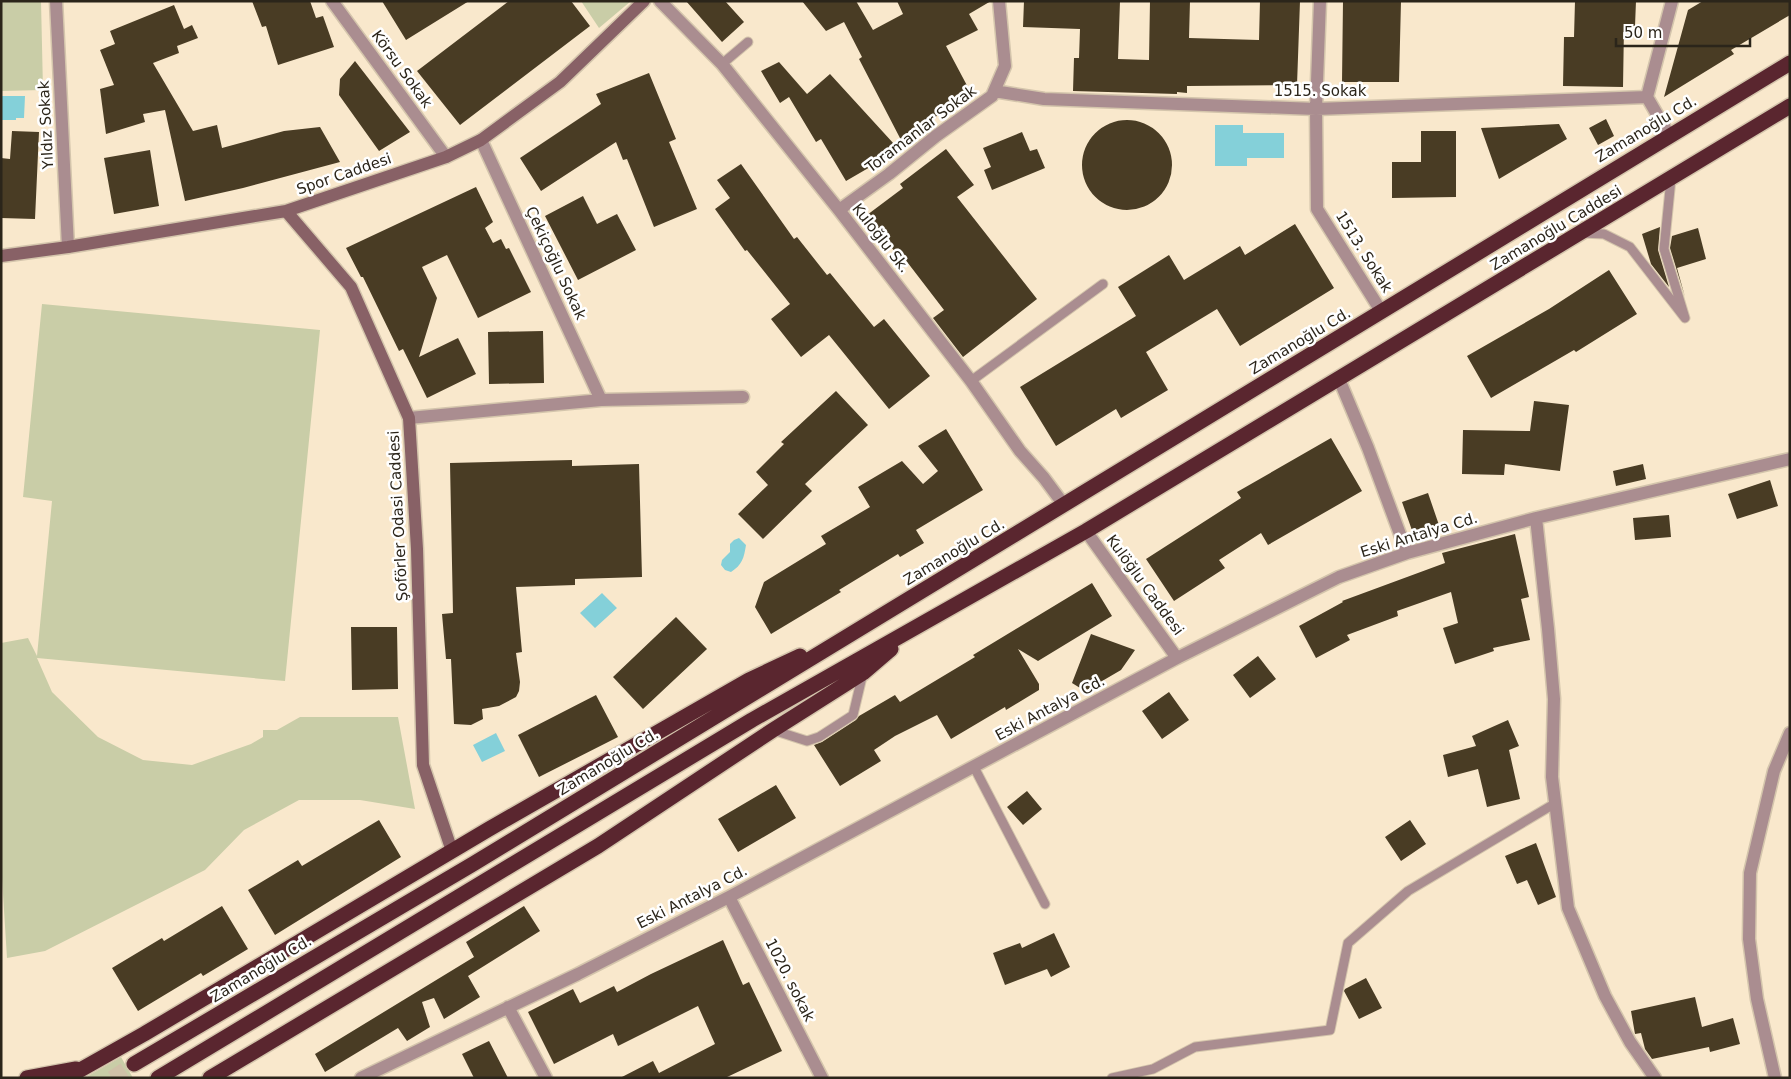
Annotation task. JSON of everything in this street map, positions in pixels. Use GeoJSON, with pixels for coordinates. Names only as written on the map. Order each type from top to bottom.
{"type":"FeatureCollection","features":[{"type":"Feature","properties":{"kind":"highway","name":"Zamanoğlu Cd."},"geometry":{"type":"LineString","coordinates":[[134,1064],[482,859],[1790,63]]}},
{"type":"Feature","properties":{"kind":"highway","name":"Zamanoğlu Caddesi"},"geometry":{"type":"LineString","coordinates":[[1339,379],[1790,106]]}},
{"type":"Feature","properties":{"kind":"highway"},"geometry":{"type":"LineString","coordinates":[[158,1078],[752,720],[1086,531],[1339,379]]}},
{"type":"Feature","properties":{"kind":"highway"},"geometry":{"type":"LineString","coordinates":[[66,1078],[452,851],[749,680],[868,625]]}},
{"type":"Feature","properties":{"kind":"highway"},"geometry":{"type":"LineString","coordinates":[[210,1078],[598,846],[863,673],[913,630]]}},
{"type":"Feature","properties":{"kind":"highway"},"geometry":{"type":"LineString","coordinates":[[27,1078],[77,1073]]}},
{"type":"Feature","properties":{"kind":"street","name":"Yıldız Sokak"},"geometry":{"type":"LineString","coordinates":[[56,1],[68,247]]}},
{"type":"Feature","properties":{"kind":"street","name":"Körsu Sokak"},"geometry":{"type":"LineString","coordinates":[[332,1],[446,157]]}},
{"type":"Feature","properties":{"kind":"street","name":"Spor Caddesi"},"geometry":{"type":"LineString","coordinates":[[1,256],[68,247],[286,211],[446,157],[481,140],[560,82],[644,1]]}},
{"type":"Feature","properties":{"kind":"street","name":"Kuloğlu Sk."},"geometry":{"type":"LineString","coordinates":[[660,1],[722,64],[839,210],[971,380],[1020,451],[1044,478],[1064,505]]}},
{"type":"Feature","properties":{"kind":"street","name":"Toramanlar Sokak"},"geometry":{"type":"LineString","coordinates":[[839,210],[992,96],[1005,66],[999,1]]}},
{"type":"Feature","properties":{"kind":"street","name":"1513. Sokak"},"geometry":{"type":"LineString","coordinates":[[1320,1],[1316,109],[1317,209],[1382,311]]}},
{"type":"Feature","properties":{"kind":"street"},"geometry":{"type":"LineString","coordinates":[[1669,136],[1647,97],[1672,1]]}},
{"type":"Feature","properties":{"kind":"street","name":"1515. Sokak"},"geometry":{"type":"LineString","coordinates":[[994,91],[1044,99],[1316,109],[1647,97]]}},
{"type":"Feature","properties":{"kind":"street","name":"Çekiçoğlu Sokak"},"geometry":{"type":"LineString","coordinates":[[481,140],[602,400]]}},
{"type":"Feature","properties":{"kind":"street","name":"Şoförler Odasi Caddesi"},"geometry":{"type":"LineString","coordinates":[[286,211],[351,287],[408,418],[417,549],[423,765],[452,851]]}},
{"type":"Feature","properties":{"kind":"street"},"geometry":{"type":"LineString","coordinates":[[1339,379],[1368,448],[1407,553]]}},
{"type":"Feature","properties":{"kind":"street"},"geometry":{"type":"LineString","coordinates":[[408,418],[602,400],[744,397]]}},
{"type":"Feature","properties":{"kind":"street","name":"Eski Antalya Cd."},"geometry":{"type":"LineString","coordinates":[[360,1078],[578,974],[729,897],[1177,658],[1339,577],[1407,553],[1536,518],[1790,459]]}},
{"type":"Feature","properties":{"kind":"street"},"geometry":{"type":"LineString","coordinates":[[1536,518],[1554,699],[1552,778],[1554,804],[1568,908],[1604,996],[1630,1042],[1655,1078]]}},
{"type":"Feature","properties":{"kind":"street","name":"Kulöğlu Caddesi"},"geometry":{"type":"LineString","coordinates":[[1086,531],[1177,658]]}},
{"type":"Feature","properties":{"kind":"street"},"geometry":{"type":"LineString","coordinates":[[1774,1078],[1757,999],[1749,939],[1750,873],[1774,771],[1790,733]]}},
{"type":"Feature","properties":{"kind":"street","name":"1020. sokak"},"geometry":{"type":"LineString","coordinates":[[729,897],[822,1078]]}},
{"type":"Feature","properties":{"kind":"street"},"geometry":{"type":"LineString","coordinates":[[508,1007],[546,1078]]}},
{"type":"Feature","properties":{"kind":"lane"},"geometry":{"type":"LineString","coordinates":[[722,64],[748,42]]}},
{"type":"Feature","properties":{"kind":"lane"},"geometry":{"type":"LineString","coordinates":[[1582,233],[1604,234],[1630,247],[1685,318],[1664,249],[1671,179]]}},
{"type":"Feature","properties":{"kind":"lane"},"geometry":{"type":"LineString","coordinates":[[971,380],[1103,284]]}},
{"type":"Feature","properties":{"kind":"lane"},"geometry":{"type":"LineString","coordinates":[[774,730],[807,741],[819,737],[840,724],[853,715],[863,673]]}},
{"type":"Feature","properties":{"kind":"lane"},"geometry":{"type":"LineString","coordinates":[[974,767],[1045,904]]}},
{"type":"Feature","properties":{"kind":"lane"},"geometry":{"type":"LineString","coordinates":[[1112,1078],[1152,1069],[1194,1047],[1330,1030],[1348,943],[1408,891],[1554,804]]}},
{"type":"Feature","properties":{"kind":"green space"},"geometry":{"type":"Polygon","coordinates":[[[1,1],[41,1],[43,90],[1,91],[1,1]]]}},
{"type":"Feature","properties":{"kind":"green space"},"geometry":{"type":"Polygon","coordinates":[[[581,1],[631,1],[599,28],[581,1]]]}},
{"type":"Feature","properties":{"kind":"green space"},"geometry":{"type":"Polygon","coordinates":[[[42,304],[320,330],[285,681],[37,658],[52,692],[98,737],[143,760],[192,765],[251,744],[263,737],[263,730],[277,730],[300,717],[398,717],[415,809],[360,800],[299,800],[244,830],[205,870],[45,951],[7,958],[1,862],[1,643],[28,638],[37,656],[52,501],[23,497],[42,304]]]}},
{"type":"Feature","properties":{"kind":"green space"},"geometry":{"type":"Polygon","coordinates":[[[121,1057],[133,1078],[86,1078],[88,1076],[121,1057]]]}},
{"type":"Feature","properties":{"kind":"water"},"geometry":{"type":"Polygon","coordinates":[[[1,96],[25,96],[24,118],[1,120],[1,96]]]}},
{"type":"Feature","properties":{"kind":"water"},"geometry":{"type":"Polygon","coordinates":[[[1215,125],[1243,125],[1243,133],[1284,133],[1284,158],[1247,158],[1247,166],[1215,166],[1215,125]]]}},
{"type":"Feature","properties":{"kind":"water"},"geometry":{"type":"Polygon","coordinates":[[[739,538],[746,545],[742,561],[731,572],[725,570],[721,565],[722,560],[730,552],[730,544],[739,538]]]}},
{"type":"Feature","properties":{"kind":"water"},"geometry":{"type":"Polygon","coordinates":[[[602,593],[617,608],[595,628],[580,613],[602,593]]]}},
{"type":"Feature","properties":{"kind":"water"},"geometry":{"type":"Polygon","coordinates":[[[496,733],[505,751],[482,762],[473,745],[496,733]]]}},
{"type":"Feature","properties":{"kind":"building"},"geometry":{"type":"Polygon","coordinates":[[[252,1],[310,1],[316,18],[323,16],[334,47],[278,65],[266,26],[262,27],[252,1]]]}},
{"type":"Feature","properties":{"kind":"building"},"geometry":{"type":"Polygon","coordinates":[[[382,1],[469,1],[406,40],[382,1]]]}},
{"type":"Feature","properties":{"kind":"building"},"geometry":{"type":"Polygon","coordinates":[[[509,1],[571,1],[590,26],[460,125],[417,71],[509,1]]]}},
{"type":"Feature","properties":{"kind":"building"},"geometry":{"type":"Polygon","coordinates":[[[686,1],[725,1],[744,22],[722,42],[686,1]]]}},
{"type":"Feature","properties":{"kind":"building"},"geometry":{"type":"Polygon","coordinates":[[[802,1],[856,1],[873,30],[903,14],[897,1],[991,1],[969,14],[978,30],[946,46],[971,93],[901,140],[859,59],[862,57],[844,22],[826,31],[802,1]]]}},
{"type":"Feature","properties":{"kind":"building"},"geometry":{"type":"Polygon","coordinates":[[[1024,1],[1120,1],[1118,59],[1149,60],[1150,1],[1190,1],[1189,38],[1259,40],[1260,1],[1300,1],[1297,85],[1187,86],[1187,93],[1177,92],[1177,94],[1073,91],[1074,58],[1079,58],[1080,29],[1023,27],[1024,1]]]}},
{"type":"Feature","properties":{"kind":"building"},"geometry":{"type":"Polygon","coordinates":[[[1343,1],[1401,1],[1399,82],[1342,82],[1343,1]]]}},
{"type":"Feature","properties":{"kind":"building"},"geometry":{"type":"Polygon","coordinates":[[[1575,1],[1636,1],[1635,26],[1624,26],[1623,87],[1563,86],[1564,37],[1574,37],[1575,1]]]}},
{"type":"Feature","properties":{"kind":"building"},"geometry":{"type":"Polygon","coordinates":[[[1703,1],[1790,1],[1790,15],[1731,50],[1734,54],[1664,97],[1688,10],[1703,1]]]}},
{"type":"Feature","properties":{"kind":"building"},"geometry":{"type":"Polygon","coordinates":[[[174,5],[184,29],[192,25],[198,38],[177,46],[179,53],[153,63],[193,131],[217,125],[222,148],[284,131],[320,127],[340,162],[243,188],[185,201],[165,110],[143,114],[145,122],[106,134],[100,89],[114,85],[100,50],[115,44],[110,31],[174,5]]]}},
{"type":"Feature","properties":{"kind":"building"},"geometry":{"type":"Polygon","coordinates":[[[355,61],[410,132],[379,151],[339,95],[340,79],[355,61]]]}},
{"type":"Feature","properties":{"kind":"building"},"geometry":{"type":"Polygon","coordinates":[[[779,62],[807,94],[830,74],[894,144],[891,146],[896,152],[846,181],[821,139],[816,142],[789,97],[780,103],[761,71],[779,62]]]}},
{"type":"Feature","properties":{"kind":"building"},"geometry":{"type":"Polygon","coordinates":[[[649,73],[676,139],[669,142],[697,209],[654,227],[627,159],[623,160],[616,142],[541,191],[520,158],[601,104],[596,94],[649,73]]]}},
{"type":"Feature","properties":{"kind":"building"},"geometry":{"type":"Polygon","coordinates":[[[1606,119],[1614,136],[1598,145],[1589,128],[1606,119]]]}},
{"type":"Feature","properties":{"kind":"building"},"geometry":{"type":"Polygon","coordinates":[[[1127,120],[1144,124],[1159,133],[1168,148],[1172,165],[1168,182],[1159,197],[1144,206],[1127,210],[1110,206],[1095,197],[1086,182],[1082,165],[1086,148],[1095,133],[1110,124],[1127,120]]]}},
{"type":"Feature","properties":{"kind":"building"},"geometry":{"type":"Polygon","coordinates":[[[1559,124],[1567,139],[1499,179],[1481,128],[1559,124]]]}},
{"type":"Feature","properties":{"kind":"building"},"geometry":{"type":"Polygon","coordinates":[[[12,131],[39,132],[35,219],[1,218],[1,158],[10,159],[12,131]]]}},
{"type":"Feature","properties":{"kind":"building"},"geometry":{"type":"Polygon","coordinates":[[[1421,131],[1456,131],[1456,197],[1392,198],[1392,162],[1421,162],[1421,131]]]}},
{"type":"Feature","properties":{"kind":"building"},"geometry":{"type":"Polygon","coordinates":[[[1022,132],[1030,151],[1037,149],[1045,168],[992,190],[984,170],[991,167],[983,148],[1022,132]]]}},
{"type":"Feature","properties":{"kind":"building"},"geometry":{"type":"Polygon","coordinates":[[[946,149],[974,185],[957,197],[1037,299],[963,357],[933,318],[944,310],[901,254],[898,256],[867,215],[903,188],[900,184],[946,149]]]}},
{"type":"Feature","properties":{"kind":"building"},"geometry":{"type":"Polygon","coordinates":[[[150,150],[159,206],[114,214],[104,158],[150,150]]]}},
{"type":"Feature","properties":{"kind":"building"},"geometry":{"type":"Polygon","coordinates":[[[741,164],[794,239],[797,237],[827,275],[830,273],[874,327],[884,319],[930,376],[889,409],[829,335],[801,357],[771,319],[790,304],[747,250],[745,251],[715,209],[730,198],[717,180],[741,164]]]}},
{"type":"Feature","properties":{"kind":"building"},"geometry":{"type":"Polygon","coordinates":[[[476,187],[493,222],[485,228],[493,243],[501,239],[506,249],[509,248],[531,292],[478,318],[447,255],[422,267],[437,298],[419,357],[458,338],[476,374],[427,398],[403,349],[399,351],[363,277],[361,277],[346,248],[476,187]]]}},
{"type":"Feature","properties":{"kind":"building"},"geometry":{"type":"Polygon","coordinates":[[[583,196],[597,224],[617,214],[636,250],[578,280],[545,216],[583,196]]]}},
{"type":"Feature","properties":{"kind":"building"},"geometry":{"type":"Polygon","coordinates":[[[1295,224],[1334,288],[1240,346],[1217,309],[1146,352],[1168,390],[1121,418],[1116,409],[1056,446],[1020,387],[1136,316],[1118,287],[1169,255],[1184,280],[1240,246],[1245,255],[1295,224]]]}},
{"type":"Feature","properties":{"kind":"building"},"geometry":{"type":"Polygon","coordinates":[[[1660,227],[1658,250],[1669,287],[1651,264],[1642,234],[1660,227]]]}},
{"type":"Feature","properties":{"kind":"building"},"geometry":{"type":"Polygon","coordinates":[[[1698,228],[1706,259],[1677,268],[1685,297],[1670,248],[1672,236],[1698,228]]]}},
{"type":"Feature","properties":{"kind":"building"},"geometry":{"type":"Polygon","coordinates":[[[1609,270],[1637,314],[1576,352],[1574,350],[1491,398],[1467,356],[1549,309],[1609,270]]]}},
{"type":"Feature","properties":{"kind":"building"},"geometry":{"type":"Polygon","coordinates":[[[543,331],[544,383],[489,384],[488,332],[543,331]]]}},
{"type":"Feature","properties":{"kind":"building"},"geometry":{"type":"Polygon","coordinates":[[[836,391],[868,425],[805,484],[812,491],[763,539],[738,514],[768,485],[756,472],[784,444],[781,442],[836,391]]]}},
{"type":"Feature","properties":{"kind":"building"},"geometry":{"type":"Polygon","coordinates":[[[1534,401],[1569,405],[1560,471],[1505,464],[1504,475],[1462,474],[1463,430],[1530,431],[1534,401]]]}},
{"type":"Feature","properties":{"kind":"building"},"geometry":{"type":"Polygon","coordinates":[[[946,429],[983,490],[916,530],[924,543],[900,557],[898,554],[839,590],[841,592],[771,634],[755,607],[764,582],[826,544],[821,536],[870,507],[858,487],[902,461],[923,484],[938,471],[918,446],[946,429]]]}},
{"type":"Feature","properties":{"kind":"building"},"geometry":{"type":"Polygon","coordinates":[[[1331,438],[1362,491],[1268,545],[1261,533],[1219,560],[1225,568],[1174,601],[1146,559],[1241,498],[1237,492],[1331,438]]]}},
{"type":"Feature","properties":{"kind":"building"},"geometry":{"type":"Polygon","coordinates":[[[572,460],[572,466],[639,464],[642,577],[575,579],[575,585],[516,587],[522,652],[516,653],[520,682],[519,691],[516,697],[499,706],[482,709],[483,719],[471,725],[454,724],[451,659],[446,659],[442,614],[453,613],[450,463],[572,460]]]}},
{"type":"Feature","properties":{"kind":"building"},"geometry":{"type":"Polygon","coordinates":[[[1643,464],[1646,479],[1616,486],[1613,471],[1643,464]]]}},
{"type":"Feature","properties":{"kind":"building"},"geometry":{"type":"Polygon","coordinates":[[[1770,480],[1778,506],[1737,519],[1728,494],[1770,480]]]}},
{"type":"Feature","properties":{"kind":"building"},"geometry":{"type":"Polygon","coordinates":[[[1428,493],[1440,528],[1414,536],[1402,502],[1428,493]]]}},
{"type":"Feature","properties":{"kind":"building"},"geometry":{"type":"Polygon","coordinates":[[[1669,515],[1671,537],[1635,540],[1633,518],[1669,515]]]}},
{"type":"Feature","properties":{"kind":"building"},"geometry":{"type":"Polygon","coordinates":[[[1515,534],[1529,597],[1521,599],[1530,640],[1493,648],[1494,651],[1455,664],[1443,628],[1458,623],[1451,592],[1397,611],[1398,616],[1347,635],[1350,640],[1316,658],[1299,626],[1342,601],[1445,563],[1442,553],[1515,534]]]}},
{"type":"Feature","properties":{"kind":"building"},"geometry":{"type":"Polygon","coordinates":[[[1092,583],[1112,616],[1038,661],[1018,649],[1039,684],[1039,690],[1006,710],[1005,707],[951,739],[937,715],[895,736],[874,750],[881,761],[840,786],[814,745],[822,742],[856,720],[859,716],[895,695],[900,702],[1092,583]]]}},
{"type":"Feature","properties":{"kind":"building"},"geometry":{"type":"Polygon","coordinates":[[[676,617],[707,649],[643,709],[613,677],[676,617]]]}},
{"type":"Feature","properties":{"kind":"building"},"geometry":{"type":"Polygon","coordinates":[[[351,627],[397,627],[398,689],[352,690],[351,627]]]}},
{"type":"Feature","properties":{"kind":"building"},"geometry":{"type":"Polygon","coordinates":[[[1091,634],[1135,650],[1121,670],[1085,691],[1072,683],[1091,634]]]}},
{"type":"Feature","properties":{"kind":"building"},"geometry":{"type":"Polygon","coordinates":[[[1258,656],[1276,679],[1250,698],[1233,675],[1258,656]]]}},
{"type":"Feature","properties":{"kind":"building"},"geometry":{"type":"Polygon","coordinates":[[[1169,692],[1189,720],[1162,739],[1142,711],[1169,692]]]}},
{"type":"Feature","properties":{"kind":"building"},"geometry":{"type":"Polygon","coordinates":[[[596,695],[618,737],[539,777],[518,735],[596,695]]]}},
{"type":"Feature","properties":{"kind":"building"},"geometry":{"type":"Polygon","coordinates":[[[1508,720],[1519,746],[1509,750],[1520,799],[1487,807],[1478,769],[1448,777],[1443,755],[1476,746],[1472,736],[1508,720]]]}},
{"type":"Feature","properties":{"kind":"building"},"geometry":{"type":"Polygon","coordinates":[[[776,785],[796,818],[738,852],[718,819],[776,785]]]}},
{"type":"Feature","properties":{"kind":"building"},"geometry":{"type":"Polygon","coordinates":[[[1027,791],[1042,809],[1023,825],[1007,807],[1027,791]]]}},
{"type":"Feature","properties":{"kind":"building"},"geometry":{"type":"Polygon","coordinates":[[[379,820],[401,857],[275,935],[248,890],[298,860],[302,866],[379,820]]]}},
{"type":"Feature","properties":{"kind":"building"},"geometry":{"type":"Polygon","coordinates":[[[1410,820],[1426,844],[1401,861],[1385,837],[1410,820]]]}},
{"type":"Feature","properties":{"kind":"building"},"geometry":{"type":"Polygon","coordinates":[[[1536,843],[1556,897],[1538,905],[1527,880],[1517,884],[1505,856],[1536,843]]]}},
{"type":"Feature","properties":{"kind":"building"},"geometry":{"type":"Polygon","coordinates":[[[222,906],[248,949],[203,976],[201,973],[138,1011],[112,968],[162,938],[164,941],[222,906]]]}},
{"type":"Feature","properties":{"kind":"building"},"geometry":{"type":"Polygon","coordinates":[[[524,906],[540,931],[468,976],[480,997],[444,1019],[434,998],[422,1002],[430,1027],[407,1041],[398,1028],[325,1072],[315,1054],[474,957],[466,942],[524,906]]]}},
{"type":"Feature","properties":{"kind":"building"},"geometry":{"type":"Polygon","coordinates":[[[1054,933],[1070,967],[1051,977],[1047,969],[1005,985],[993,953],[1020,943],[1022,948],[1054,933]]]}},
{"type":"Feature","properties":{"kind":"building"},"geometry":{"type":"Polygon","coordinates":[[[723,940],[743,985],[749,982],[782,1051],[725,1078],[620,1078],[653,1061],[659,1073],[715,1044],[698,1006],[618,1046],[613,1034],[554,1064],[528,1012],[573,989],[580,1003],[614,986],[617,992],[723,940]]]}},
{"type":"Feature","properties":{"kind":"building"},"geometry":{"type":"Polygon","coordinates":[[[1366,978],[1382,1008],[1359,1019],[1344,991],[1366,978]]]}},
{"type":"Feature","properties":{"kind":"building"},"geometry":{"type":"Polygon","coordinates":[[[1695,997],[1702,1027],[1733,1018],[1740,1044],[1710,1052],[1709,1047],[1652,1059],[1645,1049],[1641,1033],[1635,1034],[1631,1011],[1695,997]]]}},
{"type":"Feature","properties":{"kind":"building"},"geometry":{"type":"Polygon","coordinates":[[[489,1041],[508,1078],[474,1078],[462,1054],[489,1041]]]}},
{"type":"Feature","properties":{"kind":"tunnel"},"geometry":{"type":"LineString","coordinates":[[112,1078],[134,1064]]}}]}
